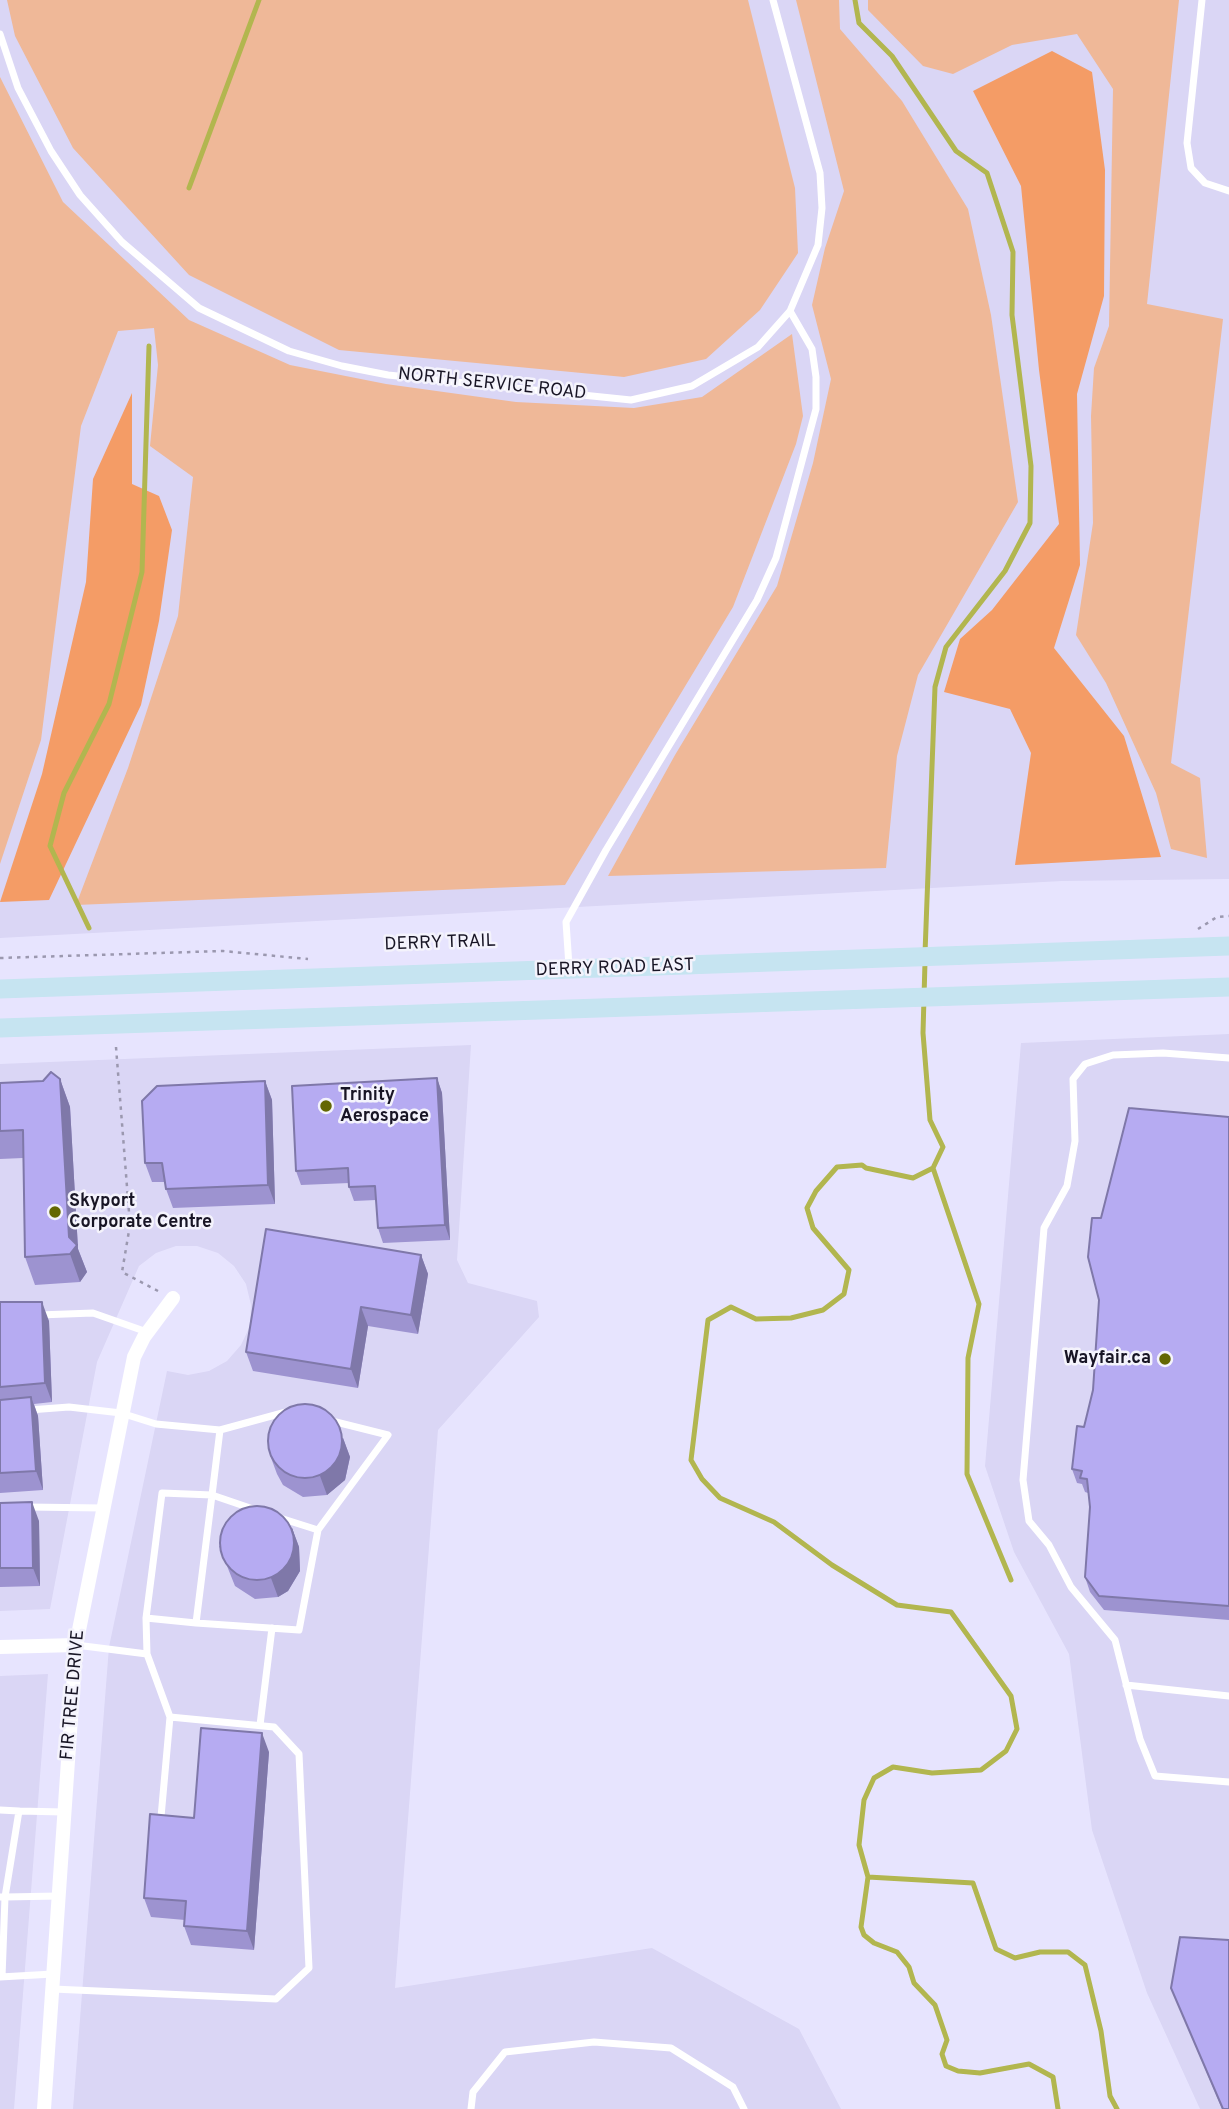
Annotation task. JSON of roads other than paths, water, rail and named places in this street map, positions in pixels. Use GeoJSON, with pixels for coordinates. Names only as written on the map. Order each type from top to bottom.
{"type":"FeatureCollection","features":[{"type":"Feature","properties":{"kind":"main road","name":"DERRY ROAD EAST"},"geometry":{"type":"LineString","coordinates":[[0,989],[1229,946]]}},
{"type":"Feature","properties":{"kind":"main road"},"geometry":{"type":"LineString","coordinates":[[0,1028],[1229,987]]}},
{"type":"Feature","properties":{"kind":"street","name":"FIR TREE DRIVE"},"geometry":{"type":"LineString","coordinates":[[44,2109],[76,1645],[134,1357],[148,1332],[173,1298]]}},
{"type":"Feature","properties":{"kind":"street"},"geometry":{"type":"LineString","coordinates":[[0,1647],[76,1645]]}},
{"type":"Feature","properties":{"kind":"lane","name":"NORTH SERVICE ROAD"},"geometry":{"type":"LineString","coordinates":[[0,34],[18,88],[51,151],[80,195],[122,242],[200,307],[289,351],[342,366],[388,375],[631,400],[673,392],[711,378],[758,347],[790,310],[817,245],[822,208],[820,173],[773,0]]}},
{"type":"Feature","properties":{"kind":"lane"},"geometry":{"type":"LineString","coordinates":[[1202,0],[1187,143],[1191,168],[1205,183],[1229,191]]}},
{"type":"Feature","properties":{"kind":"lane"},"geometry":{"type":"LineString","coordinates":[[569,971],[566,922],[757,600],[776,558],[816,409],[817,377],[812,349],[790,310]]}},
{"type":"Feature","properties":{"kind":"lane"},"geometry":{"type":"LineString","coordinates":[[1229,1058],[1163,1053],[1113,1055],[1084,1064],[1073,1079],[1075,1141],[1067,1186],[1044,1228],[1023,1480],[1029,1521],[1049,1545],[1071,1587],[1115,1640],[1140,1739],[1155,1776],[1229,1783]]}},
{"type":"Feature","properties":{"kind":"lane"},"geometry":{"type":"LineString","coordinates":[[26,1315],[93,1313],[148,1332]]}},
{"type":"Feature","properties":{"kind":"lane"},"geometry":{"type":"LineString","coordinates":[[14,1412],[69,1407],[121,1413],[156,1424],[220,1430],[292,1410]]}},
{"type":"Feature","properties":{"kind":"lane"},"geometry":{"type":"LineString","coordinates":[[146,1618],[299,1630],[318,1530],[388,1435],[316,1417]]}},
{"type":"Feature","properties":{"kind":"lane"},"geometry":{"type":"LineString","coordinates":[[196,1623],[220,1430]]}},
{"type":"Feature","properties":{"kind":"lane"},"geometry":{"type":"LineString","coordinates":[[161,1817],[170,1717],[147,1654],[146,1618],[162,1493],[212,1495],[318,1530]]}},
{"type":"Feature","properties":{"kind":"lane"},"geometry":{"type":"LineString","coordinates":[[15,1506],[103,1508]]}},
{"type":"Feature","properties":{"kind":"lane"},"geometry":{"type":"LineString","coordinates":[[261,1726],[272,1628]]}},
{"type":"Feature","properties":{"kind":"lane"},"geometry":{"type":"LineString","coordinates":[[76,1645],[147,1654]]}},
{"type":"Feature","properties":{"kind":"lane"},"geometry":{"type":"LineString","coordinates":[[1126,1685],[1229,1696]]}},
{"type":"Feature","properties":{"kind":"lane"},"geometry":{"type":"LineString","coordinates":[[19,1811],[4,1885],[1,1977],[276,1999],[309,1968],[299,1754],[274,1727],[170,1717]]}},
{"type":"Feature","properties":{"kind":"lane"},"geometry":{"type":"LineString","coordinates":[[0,1810],[64,1812]]}},
{"type":"Feature","properties":{"kind":"lane"},"geometry":{"type":"LineString","coordinates":[[3,1897],[59,1896]]}},
{"type":"Feature","properties":{"kind":"lane"},"geometry":{"type":"LineString","coordinates":[[471,2109],[473,2092],[505,2052],[594,2042],[671,2048],[733,2087],[744,2109]]}},
{"type":"Feature","properties":{"kind":"waterway"},"geometry":{"type":"LineString","coordinates":[[189,188],[259,0]]}},
{"type":"Feature","properties":{"kind":"waterway"},"geometry":{"type":"LineString","coordinates":[[855,0],[859,23],[892,56],[956,151],[987,173],[1013,252],[1012,315],[1031,466],[1030,523],[1005,571],[946,647],[935,687],[925,953]]}},
{"type":"Feature","properties":{"kind":"waterway"},"geometry":{"type":"LineString","coordinates":[[89,928],[50,846],[64,793],[109,704],[142,572],[149,346]]}},
{"type":"Feature","properties":{"kind":"waterway"},"geometry":{"type":"LineString","coordinates":[[925,962],[923,1033],[930,1120],[943,1147],[933,1168],[913,1178],[862,1165],[837,1167],[816,1191],[807,1208],[813,1228],[849,1270],[844,1294],[823,1310],[791,1318],[756,1319],[731,1307],[708,1320],[691,1460],[702,1479],[720,1498],[774,1522],[832,1565],[897,1605],[951,1612],[1011,1696],[1017,1729],[1006,1751],[981,1770],[932,1773],[893,1767],[874,1778],[864,1800],[859,1845],[868,1877],[861,1927],[864,1935],[874,1943],[897,1952],[909,1967],[914,1983],[935,2005],[947,2040],[942,2054],[946,2066],[958,2071],[980,2073],[1029,2064],[1053,2077],[1058,2109]]}},
{"type":"Feature","properties":{"kind":"waterway"},"geometry":{"type":"LineString","coordinates":[[933,1168],[979,1304],[968,1358],[967,1474],[1011,1580]]}},
{"type":"Feature","properties":{"kind":"waterway"},"geometry":{"type":"LineString","coordinates":[[868,1877],[973,1883],[996,1949],[1015,1958],[1040,1952],[1068,1952],[1085,1965],[1101,2031],[1110,2096],[1117,2109]]}},
{"type":"Feature","properties":{"kind":"place","name":"Trinity Aerospace"},"geometry":{"type":"Point","coordinates":[326,1106]}},
{"type":"Feature","properties":{"kind":"place","name":"Skyport Corporate Centre"},"geometry":{"type":"Point","coordinates":[55,1212]}},
{"type":"Feature","properties":{"kind":"place","name":"Wayfair.ca"},"geometry":{"type":"Point","coordinates":[1165,1359]}}]}
